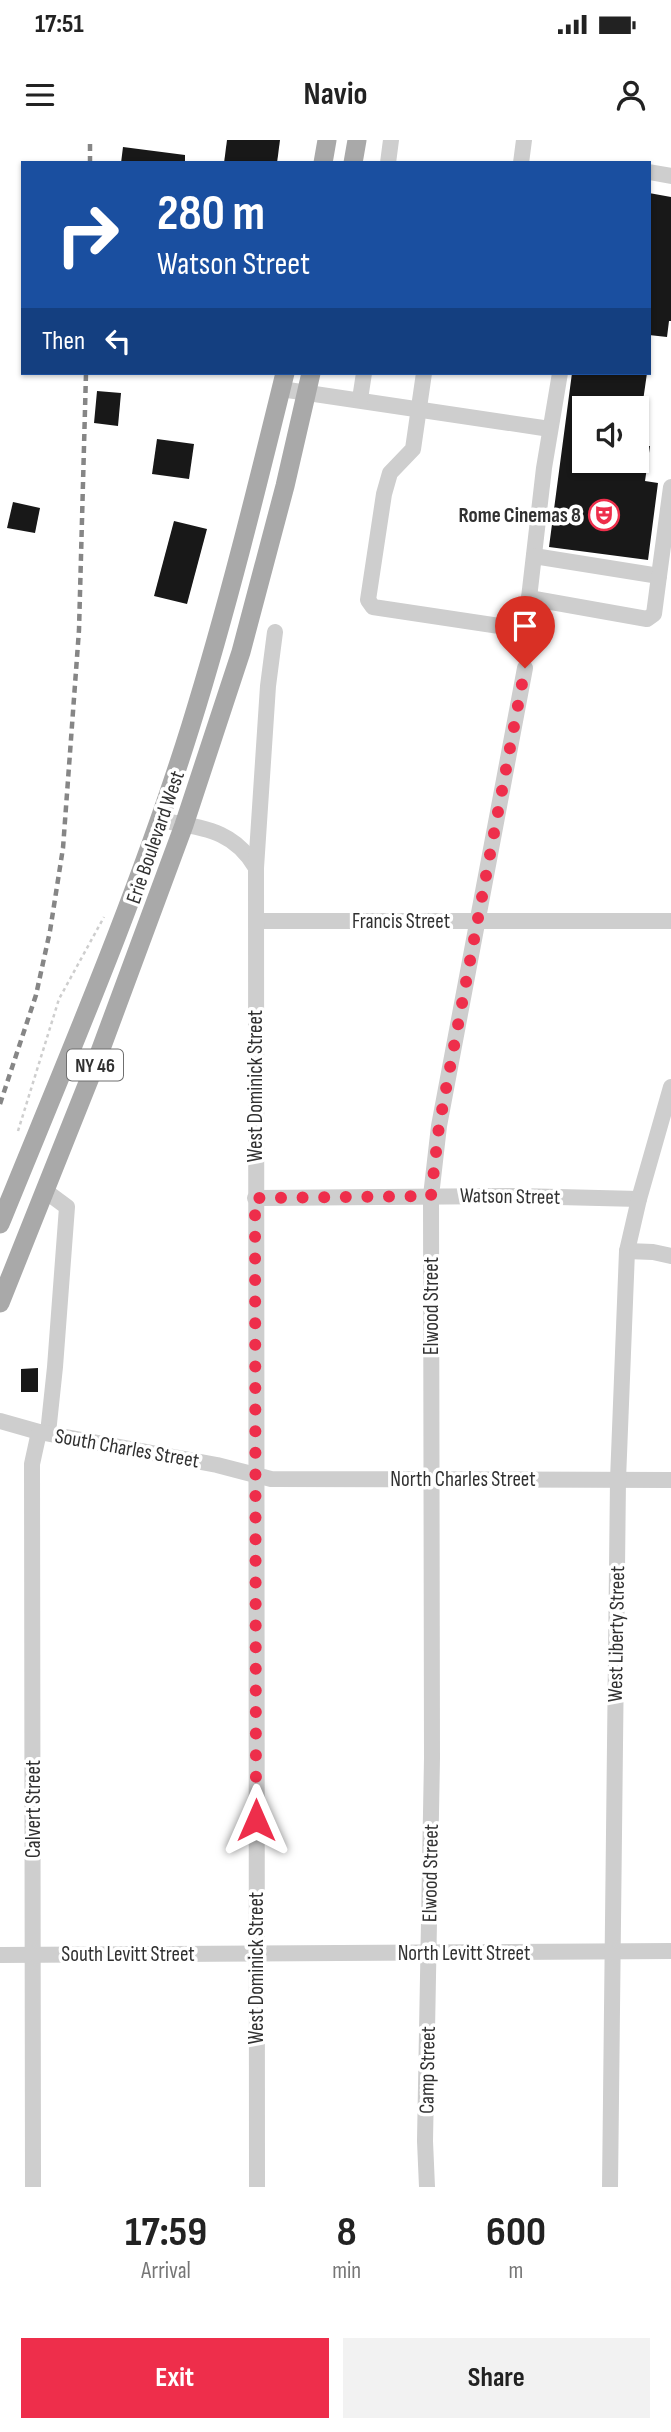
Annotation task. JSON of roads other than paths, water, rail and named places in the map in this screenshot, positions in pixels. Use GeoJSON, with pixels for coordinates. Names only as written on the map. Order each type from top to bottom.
{"type":"FeatureCollection","features":[{"type":"Feature","properties":{"kind":"main road"},"geometry":{"type":"LineString","coordinates":[[323,161],[327,140]]}},
{"type":"Feature","properties":{"kind":"main road"},"geometry":{"type":"LineString","coordinates":[[353,161],[357,140]]}},
{"type":"Feature","properties":{"kind":"main road","name":"Erie Boulevard West"},"geometry":{"type":"LineString","coordinates":[[0,1224],[124,918],[159,820],[231,588],[283,381]]}},
{"type":"Feature","properties":{"kind":"main road","name":"Erie Boulevard West"},"geometry":{"type":"LineString","coordinates":[[0,1303],[95,1065],[184,825],[241,652],[285,486],[309,382]]}},
{"type":"Feature","properties":{"kind":"street"},"geometry":{"type":"LineString","coordinates":[[388,161],[391,140]]}},
{"type":"Feature","properties":{"kind":"street"},"geometry":{"type":"LineString","coordinates":[[521,161],[524,140]]}},
{"type":"Feature","properties":{"kind":"street"},"geometry":{"type":"LineString","coordinates":[[651,172],[671,176]]}},
{"type":"Feature","properties":{"kind":"street"},"geometry":{"type":"LineString","coordinates":[[360,400],[364,375]]}},
{"type":"Feature","properties":{"kind":"street"},"geometry":{"type":"LineString","coordinates":[[424,375],[413,449],[390,473],[384,494],[368,600],[373,607],[506,627],[518,626],[525,619],[559,375]]}},
{"type":"Feature","properties":{"kind":"street"},"geometry":{"type":"LineString","coordinates":[[283,381],[309,382],[360,400],[550,429]]}},
{"type":"Feature","properties":{"kind":"street"},"geometry":{"type":"LineString","coordinates":[[529,598],[647,620],[654,614],[671,487]]}},
{"type":"Feature","properties":{"kind":"street"},"geometry":{"type":"LineString","coordinates":[[534,556],[659,576]]}},
{"type":"Feature","properties":{"kind":"street","name":"West Dominick Street"},"geometry":{"type":"LineString","coordinates":[[257,2187],[256,868],[268,687],[275,632]]}},
{"type":"Feature","properties":{"kind":"street","name":"Elwood Street"},"geometry":{"type":"LineString","coordinates":[[429,1953],[432,1758],[431,1196],[439,1126],[525,668]]}},
{"type":"Feature","properties":{"kind":"street"},"geometry":{"type":"LineString","coordinates":[[159,820],[220,833],[234,840],[248,854],[256,868]]}},
{"type":"Feature","properties":{"kind":"street","name":"Francis Street"},"geometry":{"type":"LineString","coordinates":[[257,921],[671,921]]}},
{"type":"Feature","properties":{"kind":"street","name":"West Liberty Street"},"geometry":{"type":"LineString","coordinates":[[610,2187],[618,1480],[628,1251],[639,1199],[671,1087]]}},
{"type":"Feature","properties":{"kind":"street","name":"Calvert Street"},"geometry":{"type":"LineString","coordinates":[[33,2187],[32,1478],[55,1367],[67,1207],[44,1190]]}},
{"type":"Feature","properties":{"kind":"street","name":"Watson Street"},"geometry":{"type":"LineString","coordinates":[[255,1198],[431,1196],[639,1199]]}},
{"type":"Feature","properties":{"kind":"street"},"geometry":{"type":"LineString","coordinates":[[628,1251],[671,1256]]}},
{"type":"Feature","properties":{"kind":"street","name":"South Charles Street"},"geometry":{"type":"LineString","coordinates":[[0,1421],[43,1433],[217,1465],[255,1475]]}},
{"type":"Feature","properties":{"kind":"street","name":"North Charles Street"},"geometry":{"type":"LineString","coordinates":[[255,1475],[271,1479],[671,1480]]}},
{"type":"Feature","properties":{"kind":"street","name":"North Levitt Street"},"geometry":{"type":"LineString","coordinates":[[256,1953],[671,1951]]}},
{"type":"Feature","properties":{"kind":"street","name":"South Levitt Street"},"geometry":{"type":"LineString","coordinates":[[0,1955],[256,1953]]}},
{"type":"Feature","properties":{"kind":"street","name":"Camp Street"},"geometry":{"type":"LineString","coordinates":[[427,2187],[429,1953]]}},
{"type":"Feature","properties":{"kind":"railway"},"geometry":{"type":"LineString","coordinates":[[90,140],[90,161]]}},
{"type":"Feature","properties":{"kind":"railway"},"geometry":{"type":"LineString","coordinates":[[0,1104],[36,995],[50,931],[63,848],[79,630],[86,375]]}},
{"type":"Feature","properties":{"kind":"place","name":"Rome Cinemas 8"},"geometry":{"type":"Point","coordinates":[604,515]}}]}
